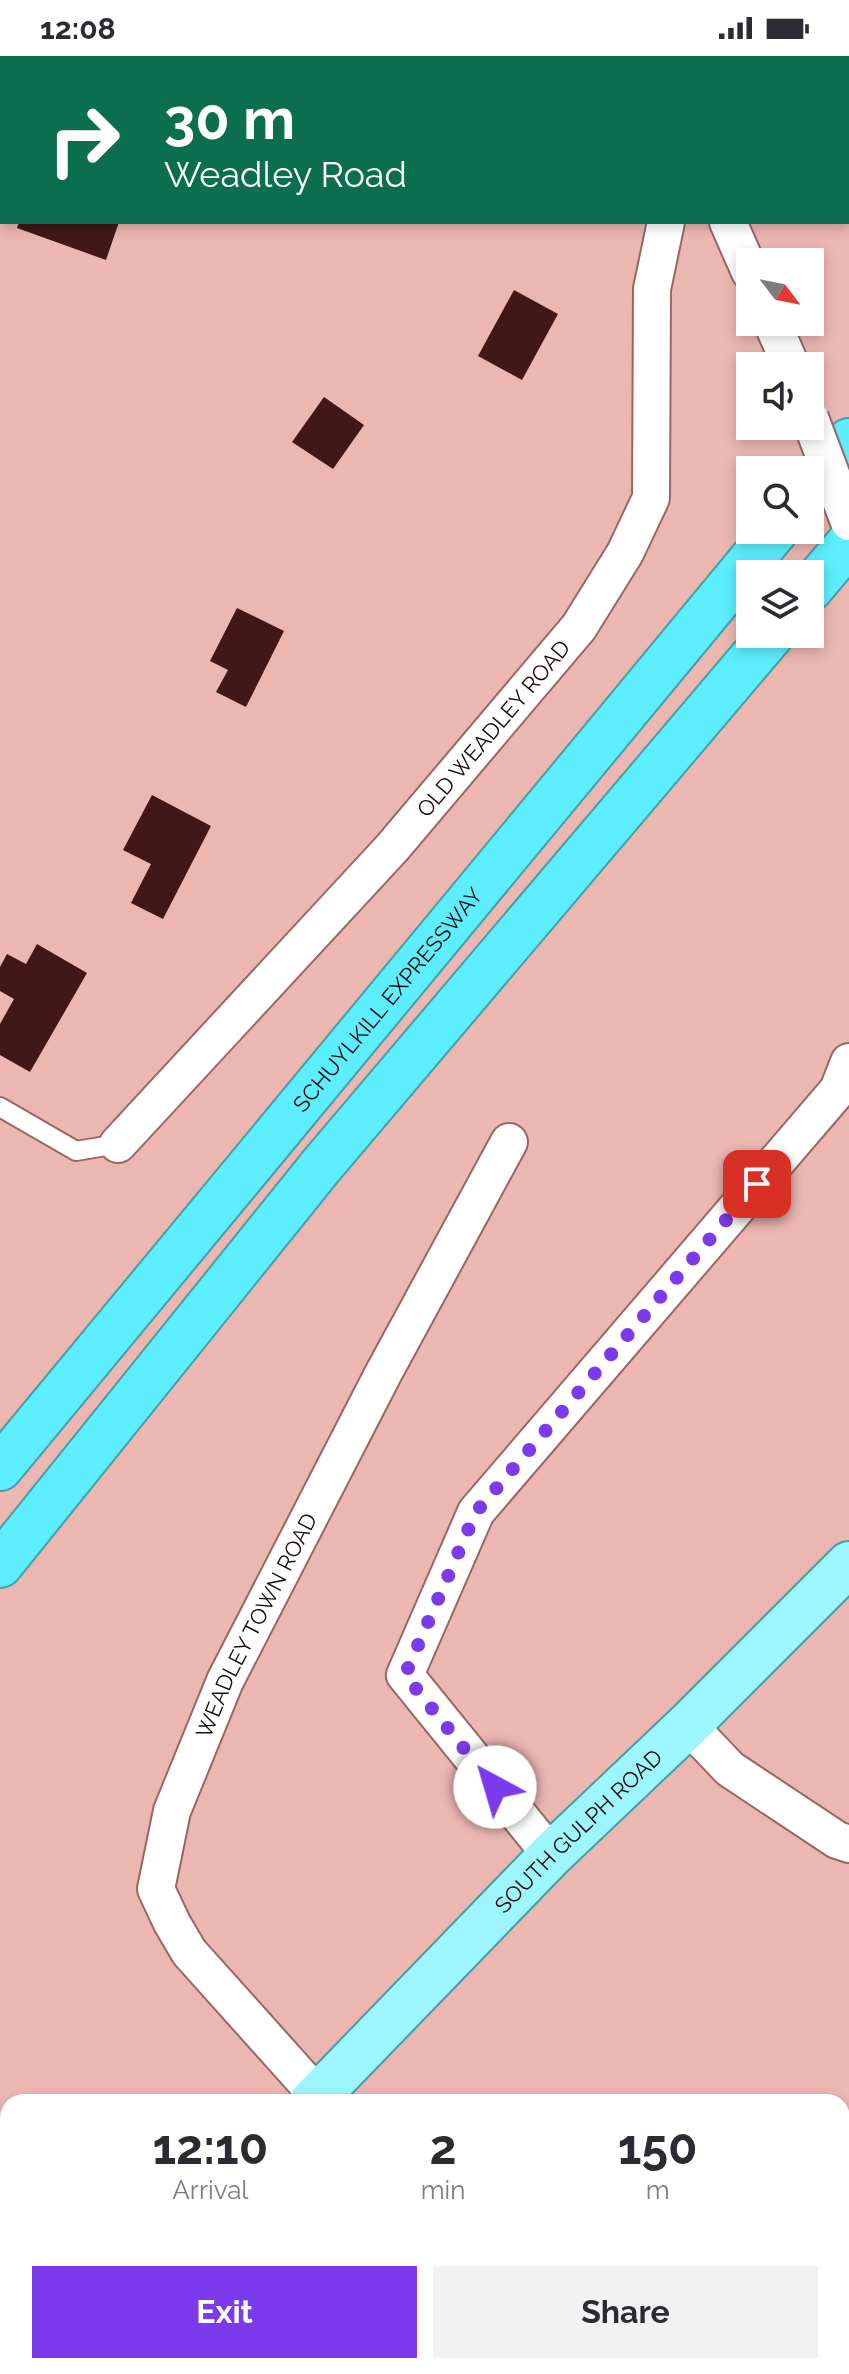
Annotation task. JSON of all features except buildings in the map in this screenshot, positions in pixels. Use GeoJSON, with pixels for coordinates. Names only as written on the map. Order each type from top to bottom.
{"type":"FeatureCollection","features":[{"type":"Feature","properties":{"kind":"highway"},"geometry":{"type":"LineString","coordinates":[[824,471],[849,441]]}},
{"type":"Feature","properties":{"kind":"highway"},"geometry":{"type":"LineString","coordinates":[[824,572],[849,543]]}},
{"type":"Feature","properties":{"kind":"highway","name":"SCHUYLKILL EXPRESSWAY"},"geometry":{"type":"LineString","coordinates":[[0,1468],[764,544]]}},
{"type":"Feature","properties":{"kind":"highway"},"geometry":{"type":"LineString","coordinates":[[0,1565],[321,1166],[760,648]]}},
{"type":"Feature","properties":{"kind":"main road","name":"SOUTH GULPH ROAD"},"geometry":{"type":"LineString","coordinates":[[320,2094],[551,1855],[688,1725],[849,1564]]}},
{"type":"Feature","properties":{"kind":"street","name":"OLD WEADLEY ROAD"},"geometry":{"type":"LineString","coordinates":[[118,1144],[392,848],[579,627],[625,553],[651,498],[652,289],[666,224]]}},
{"type":"Feature","properties":{"kind":"street"},"geometry":{"type":"LineString","coordinates":[[729,224],[739,248]]}},
{"type":"Feature","properties":{"kind":"street"},"geometry":{"type":"LineString","coordinates":[[818,440],[849,522]]}},
{"type":"Feature","properties":{"kind":"street"},"geometry":{"type":"LineString","coordinates":[[551,1855],[405,1675],[476,1512],[838,1090],[849,1062]]}},
{"type":"Feature","properties":{"kind":"street","name":"WEADLEY TOWN ROAD"},"geometry":{"type":"LineString","coordinates":[[311,2094],[183,1942],[156,1889],[172,1811],[225,1681],[383,1374],[509,1142]]}},
{"type":"Feature","properties":{"kind":"street"},"geometry":{"type":"LineString","coordinates":[[688,1725],[730,1769],[837,1840],[849,1844]]}},
{"type":"Feature","properties":{"kind":"lane"},"geometry":{"type":"LineString","coordinates":[[0,1107],[76,1151],[118,1144]]}},
{"type":"Feature","properties":{"kind":"route"},"geometry":{"type":"LineString","coordinates":[[495,1787],[405,1675],[476,1512],[757,1184]]}}]}
